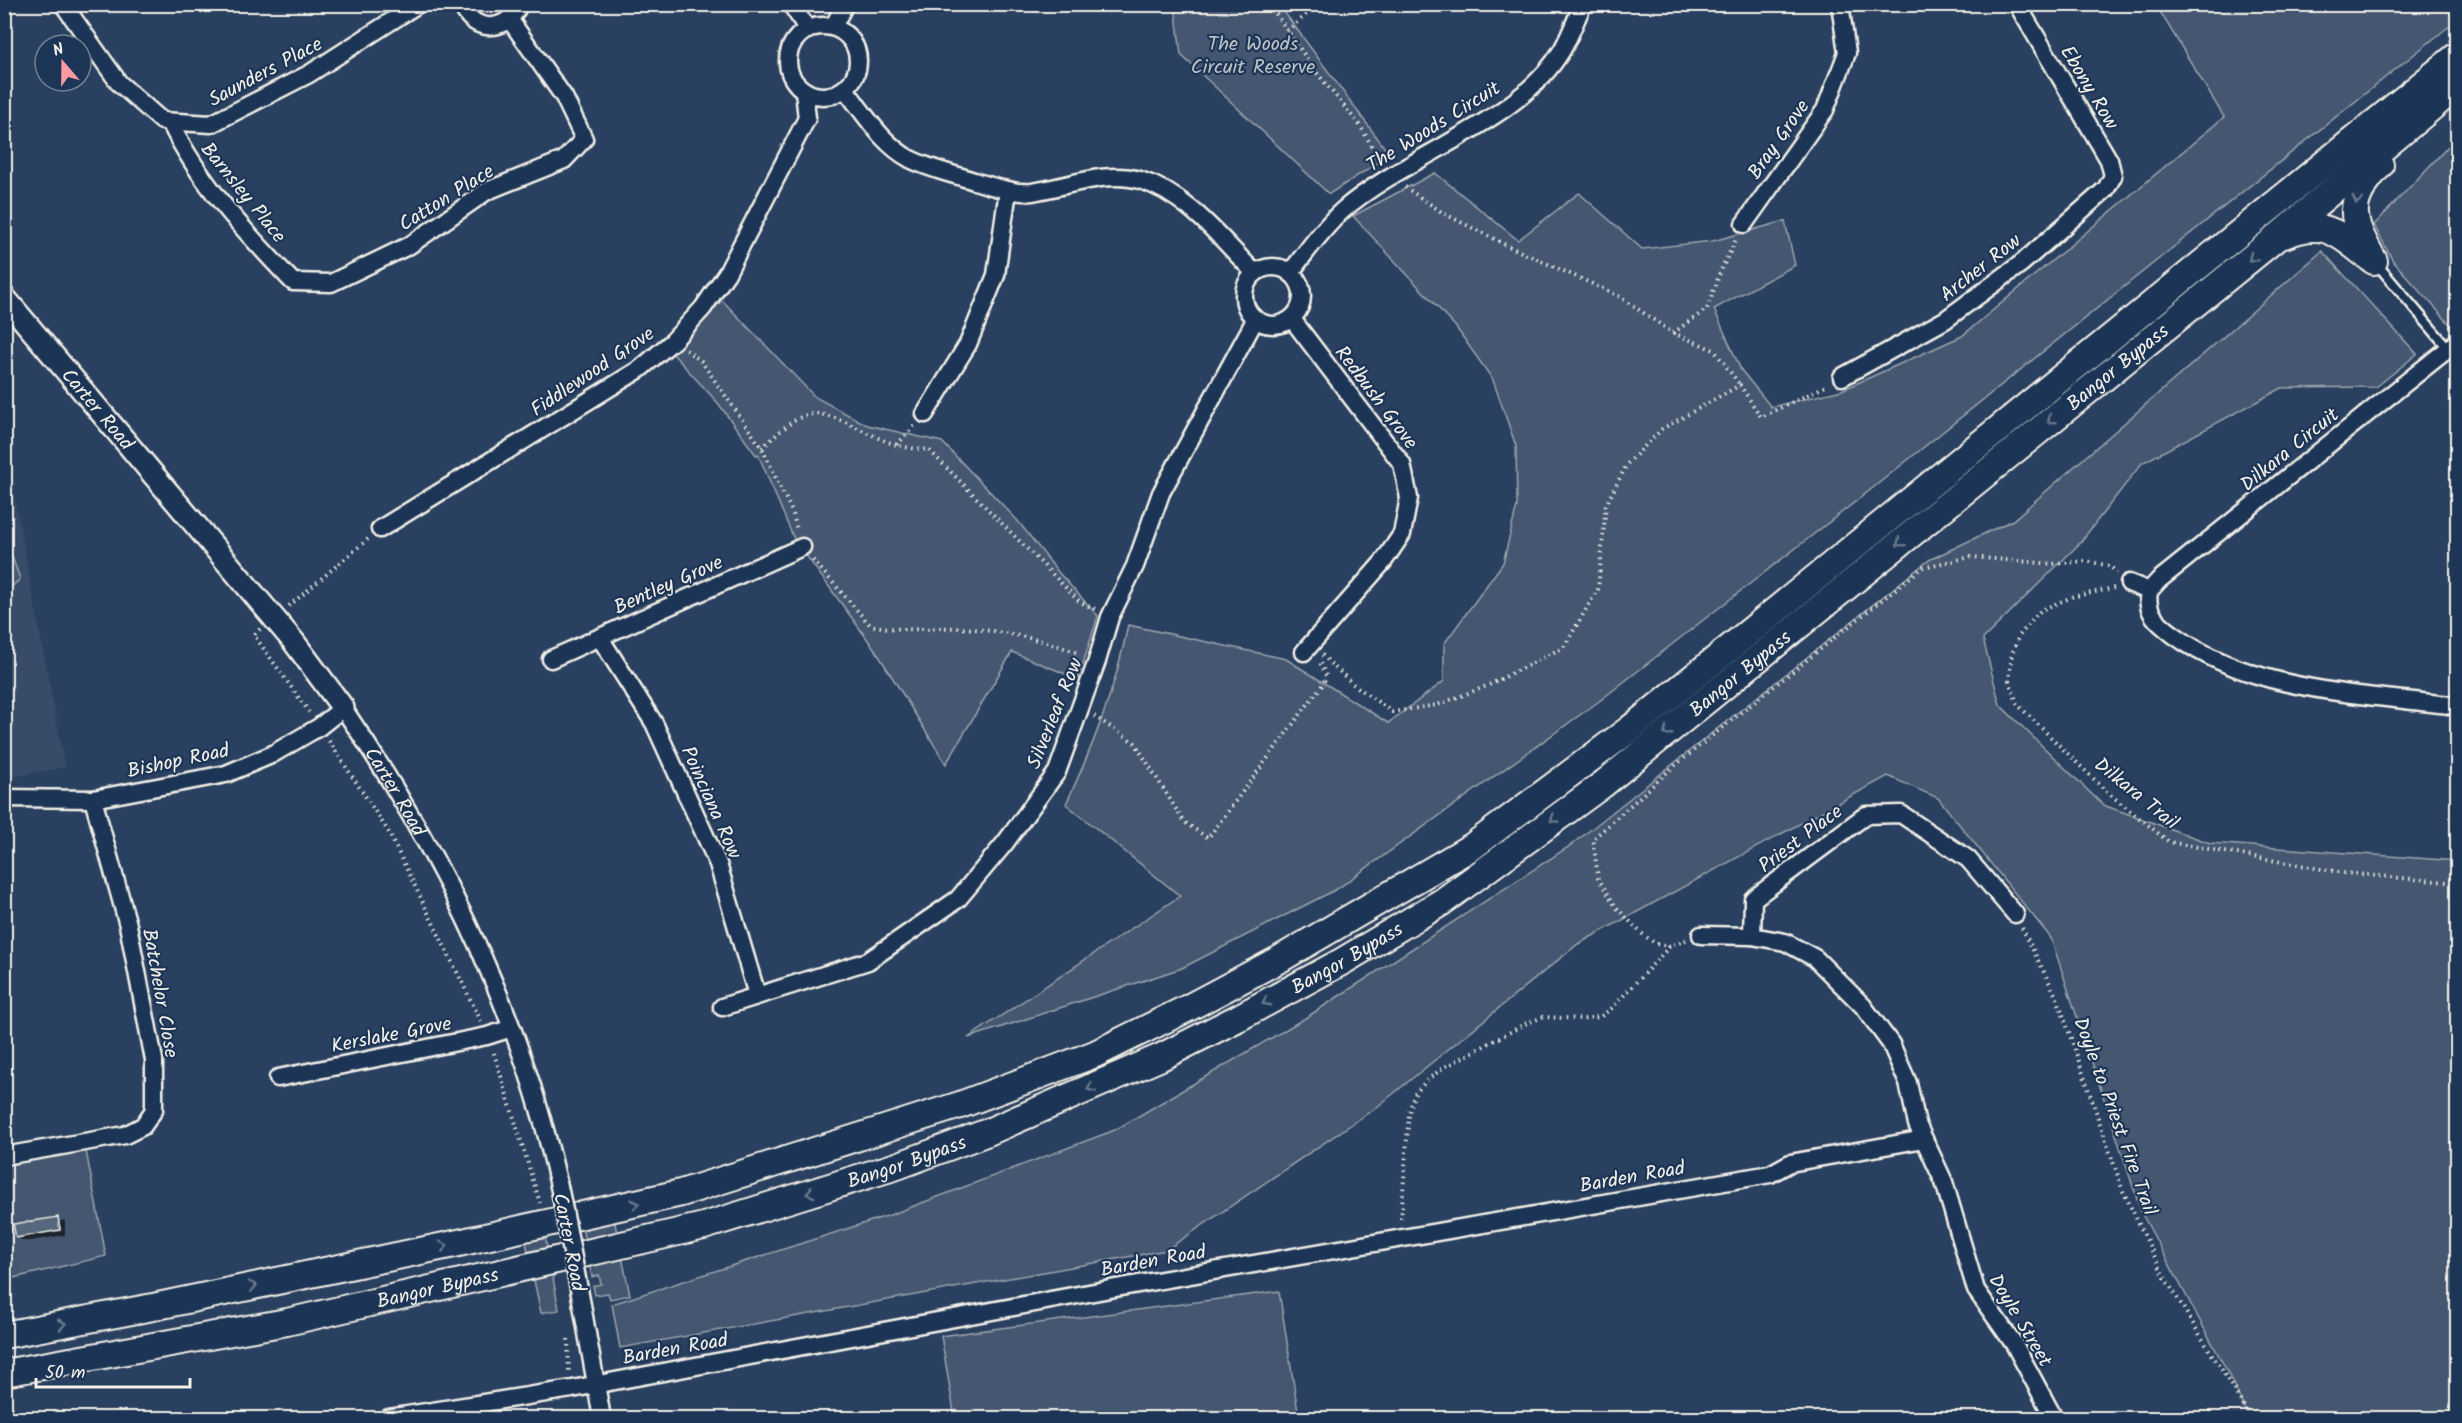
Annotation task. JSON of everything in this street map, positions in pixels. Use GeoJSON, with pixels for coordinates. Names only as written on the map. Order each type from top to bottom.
{"type":"FeatureCollection","features":[{"type":"Feature","properties":{"kind":"main road","name":"Bangor Bypass"},"geometry":{"type":"LineString","coordinates":[[4,1373],[287,1322],[704,1226],[897,1166],[1059,1102],[1161,1057],[1343,961],[1442,902],[1592,792],[2276,238],[2315,188],[2457,54]]}},
{"type":"Feature","properties":{"kind":"main road","name":"Bangor Bypass"},"geometry":{"type":"LineString","coordinates":[[4,1335],[153,1307],[443,1247],[681,1193],[960,1105],[1095,1054],[1188,1008],[1280,959],[1473,846],[1630,729],[2315,188],[2432,106],[2457,85]]}},
{"type":"Feature","properties":{"kind":"main road"},"geometry":{"type":"LineString","coordinates":[[2374,261],[2362,239],[2354,214],[2361,186],[2432,106]]}},
{"type":"Feature","properties":{"kind":"main road"},"geometry":{"type":"LineString","coordinates":[[2276,238],[2304,227],[2323,227],[2374,261]]}},
{"type":"Feature","properties":{"kind":"street","name":"Saunders Place"},"geometry":{"type":"LineString","coordinates":[[63,4],[119,83],[162,121],[212,124],[309,75],[418,4]]}},
{"type":"Feature","properties":{"kind":"street"},"geometry":{"type":"LineString","coordinates":[[462,4],[469,18],[485,27],[503,25],[510,20],[519,4]]}},
{"type":"Feature","properties":{"kind":"street"},"geometry":{"type":"LineString","coordinates":[[791,4],[808,30]]}},
{"type":"Feature","properties":{"kind":"street"},"geometry":{"type":"LineString","coordinates":[[833,27],[845,4]]}},
{"type":"Feature","properties":{"kind":"street","name":"The Woods Circuit"},"geometry":{"type":"LineString","coordinates":[[1290,273],[1317,237],[1343,210],[1389,176],[1509,106],[1541,76],[1562,51],[1583,4]]}},
{"type":"Feature","properties":{"kind":"street","name":"Bray Grove"},"geometry":{"type":"LineString","coordinates":[[1744,224],[1825,110],[1847,53],[1839,4]]}},
{"type":"Feature","properties":{"kind":"street","name":"Ebony Row"},"geometry":{"type":"LineString","coordinates":[[2017,4],[2109,160]]}},
{"type":"Feature","properties":{"kind":"street","name":"Catton Place"},"geometry":{"type":"LineString","coordinates":[[293,282],[331,283],[400,249],[487,191],[564,160],[584,139],[564,97],[510,20]]}},
{"type":"Feature","properties":{"kind":"street"},"geometry":{"type":"LineString","coordinates":[[816,27],[833,27],[851,39],[859,60],[853,81],[845,89],[825,97],[804,91],[796,84],[788,65],[792,44],[808,30],[816,27]]}},
{"type":"Feature","properties":{"kind":"street"},"geometry":{"type":"LineString","coordinates":[[845,89],[885,139],[908,158],[929,167],[1008,189],[1029,192],[1109,177],[1138,179],[1162,188],[1186,204],[1255,273]]}},
{"type":"Feature","properties":{"kind":"street","name":"Fiddlewood Grove"},"geometry":{"type":"LineString","coordinates":[[380,529],[640,369],[673,341],[696,316],[727,273],[807,118],[804,91]]}},
{"type":"Feature","properties":{"kind":"street","name":"Barnsley Place"},"geometry":{"type":"LineString","coordinates":[[170,122],[185,153],[241,227],[293,282]]}},
{"type":"Feature","properties":{"kind":"street","name":"Archer Row"},"geometry":{"type":"LineString","coordinates":[[1842,377],[1945,320],[2022,263],[2106,189],[2113,176],[2109,160]]}},
{"type":"Feature","properties":{"kind":"street"},"geometry":{"type":"LineString","coordinates":[[926,414],[968,344],[996,275],[1008,189]]}},
{"type":"Feature","properties":{"kind":"street"},"geometry":{"type":"LineString","coordinates":[[1273,267],[1290,273],[1300,284],[1302,299],[1292,319],[1274,326],[1255,320],[1246,308],[1244,293],[1246,285],[1255,273],[1273,267]]}},
{"type":"Feature","properties":{"kind":"street","name":"Carter Road"},"geometry":{"type":"LineString","coordinates":[[4,297],[274,618],[343,708],[438,865],[512,1028],[548,1145],[563,1205],[602,1419]]}},
{"type":"Feature","properties":{"kind":"street","name":"Redbush Grove"},"geometry":{"type":"LineString","coordinates":[[1292,319],[1402,464],[1409,498],[1402,534],[1383,562],[1308,648]]}},
{"type":"Feature","properties":{"kind":"street","name":"Silverleaf Row"},"geometry":{"type":"LineString","coordinates":[[722,1007],[757,994],[868,961],[958,899],[1005,843],[1057,772],[1081,708],[1110,617],[1135,566],[1161,492],[1255,320]]}},
{"type":"Feature","properties":{"kind":"street","name":"Dilkara Circuit"},"geometry":{"type":"LineString","coordinates":[[2149,591],[2159,580],[2453,344]]}},
{"type":"Feature","properties":{"kind":"street","name":"Bentley Grove"},"geometry":{"type":"LineString","coordinates":[[551,659],[802,548]]}},
{"type":"Feature","properties":{"kind":"street"},"geometry":{"type":"LineString","coordinates":[[2129,583],[2149,591],[2146,603],[2151,614],[2162,626],[2187,644],[2259,676],[2313,687],[2457,706]]}},
{"type":"Feature","properties":{"kind":"street","name":"Poinciana Row"},"geometry":{"type":"LineString","coordinates":[[600,638],[654,723],[718,864],[757,994]]}},
{"type":"Feature","properties":{"kind":"street","name":"Bishop Road"},"geometry":{"type":"LineString","coordinates":[[4,798],[93,799],[226,774],[249,766],[319,727],[343,708]]}},
{"type":"Feature","properties":{"kind":"street","name":"Batchelor Close"},"geometry":{"type":"LineString","coordinates":[[4,1156],[124,1135],[143,1126],[154,1110],[154,1060],[128,925],[93,799]]}},
{"type":"Feature","properties":{"kind":"street","name":"Priest Place"},"geometry":{"type":"LineString","coordinates":[[1752,936],[1753,899],[1866,814],[1901,814],[1968,859],[2014,914]]}},
{"type":"Feature","properties":{"kind":"street"},"geometry":{"type":"LineString","coordinates":[[1701,935],[1752,936],[1785,942],[1815,958],[1879,1025],[1900,1063],[1924,1139]]}},
{"type":"Feature","properties":{"kind":"street","name":"Kerslake Grove"},"geometry":{"type":"LineString","coordinates":[[278,1078],[487,1036],[512,1028]]}},
{"type":"Feature","properties":{"kind":"street","name":"Barden Road"},"geometry":{"type":"LineString","coordinates":[[388,1419],[572,1389],[1110,1289],[1770,1174],[1790,1163],[1924,1139]]}},
{"type":"Feature","properties":{"kind":"street","name":"Doyle Street"},"geometry":{"type":"LineString","coordinates":[[1924,1139],[1941,1173],[1976,1290],[2014,1344],[2054,1419]]}},
{"type":"Feature","properties":{"kind":"lane"},"geometry":{"type":"LineString","coordinates":[[2374,261],[2453,344]]}},
{"type":"Feature","properties":{"kind":"path"},"geometry":{"type":"LineString","coordinates":[[1269,4],[1361,128],[1389,176],[1443,213],[1508,246],[1617,295],[1674,333],[1714,350],[1761,417],[1842,377]]}},
{"type":"Feature","properties":{"kind":"path"},"geometry":{"type":"LineString","coordinates":[[1287,31],[1318,4]]}},
{"type":"Feature","properties":{"kind":"path"},"geometry":{"type":"LineString","coordinates":[[1674,333],[1707,309],[1721,270],[1744,224]]}},
{"type":"Feature","properties":{"kind":"path"},"geometry":{"type":"LineString","coordinates":[[673,341],[701,361],[762,448],[793,513],[802,548],[870,626],[920,631],[940,628],[1032,637],[1063,646],[1097,661]]}},
{"type":"Feature","properties":{"kind":"path"},"geometry":{"type":"LineString","coordinates":[[1308,648],[1392,712],[1437,705],[1487,686],[1564,647],[1598,589],[1606,505],[1627,464],[1662,429],[1740,385]]}},
{"type":"Feature","properties":{"kind":"path"},"geometry":{"type":"LineString","coordinates":[[762,448],[779,432],[806,415],[828,414],[861,432],[897,445],[929,450],[1080,602],[1110,617]]}},
{"type":"Feature","properties":{"kind":"path"},"geometry":{"type":"LineString","coordinates":[[897,445],[926,414]]}},
{"type":"Feature","properties":{"kind":"path"},"geometry":{"type":"LineString","coordinates":[[380,529],[254,635],[388,831],[487,1036],[542,1210]]}},
{"type":"Feature","properties":{"kind":"path"},"geometry":{"type":"LineString","coordinates":[[1670,946],[1656,944],[1641,933],[1616,908],[1598,878],[1593,839],[1672,768],[1879,600],[1923,567],[1971,557],[2052,564],[2086,561],[2110,567],[2129,583]]}},
{"type":"Feature","properties":{"kind":"path","name":"Dilkara Trail"},"geometry":{"type":"LineString","coordinates":[[2129,583],[2072,597],[2041,610],[2019,636],[2012,653],[2009,681],[2018,705],[2107,792],[2169,842],[2344,873],[2457,882]]}},
{"type":"Feature","properties":{"kind":"path"},"geometry":{"type":"LineString","coordinates":[[1081,708],[1135,742],[1184,822],[1208,838],[1323,684],[1324,670],[1308,648]]}},
{"type":"Feature","properties":{"kind":"path","name":"Doyle to Priest Fire Trail"},"geometry":{"type":"LineString","coordinates":[[2014,914],[2058,1000],[2123,1191],[2165,1278],[2251,1419]]}},
{"type":"Feature","properties":{"kind":"path"},"geometry":{"type":"LineString","coordinates":[[1401,1219],[1409,1113],[1414,1095],[1427,1080],[1443,1068],[1527,1023],[1543,1017],[1584,1019],[1600,1017],[1620,1000],[1670,946],[1701,935]]}},
{"type":"Feature","properties":{"kind":"path"},"geometry":{"type":"LineString","coordinates":[[567,1329],[567,1362],[572,1389]]}},
{"type":"Feature","properties":{"kind":"shaded area"},"geometry":{"type":"Polygon","coordinates":[[[4,442],[65,767],[5,778],[4,778],[4,442]]]}},
{"type":"Feature","properties":{"kind":"green space"},"geometry":{"type":"Polygon","coordinates":[[[2278,4],[2295,10],[2312,4],[2457,5],[2457,20],[1864,495],[1598,702],[1337,889],[1182,968],[968,1038],[1180,896],[1066,804],[1103,716],[1117,672],[1128,625],[1286,659],[1388,723],[1444,681],[1444,644],[1503,563],[1517,506],[1516,446],[1493,380],[1455,326],[1353,216],[1435,173],[1518,240],[1579,193],[1642,249],[1713,241],[1785,221],[1795,265],[1714,309],[1741,370],[1771,407],[1842,390],[1962,336],[2224,117],[2156,5],[2278,4]]]}},
{"type":"Feature","properties":{"kind":"green space","name":"The Woods Circuit Reserve"},"geometry":{"type":"Polygon","coordinates":[[[1175,5],[1279,5],[1390,155],[1329,194],[1181,55],[1175,5]]]}},
{"type":"Feature","properties":{"kind":"green space"},"geometry":{"type":"Polygon","coordinates":[[[2457,137],[2458,330],[2456,331],[2393,261],[2374,225],[2457,137]]]}},
{"type":"Feature","properties":{"kind":"green space"},"geometry":{"type":"Polygon","coordinates":[[[2322,251],[2417,354],[2376,387],[2282,388],[2142,463],[2079,544],[1983,639],[2000,705],[2103,805],[2210,843],[2457,861],[2457,1418],[2249,1418],[2225,1367],[2142,1214],[2051,938],[1938,798],[1888,776],[1578,944],[1377,1107],[1166,1250],[620,1348],[612,1304],[890,1215],[1115,1130],[1307,1017],[1570,846],[1929,560],[2013,520],[2322,251]]]}},
{"type":"Feature","properties":{"kind":"green space"},"geometry":{"type":"Polygon","coordinates":[[[722,300],[815,397],[867,425],[942,442],[1017,520],[1059,573],[1098,616],[1078,679],[1012,652],[946,764],[876,651],[794,539],[758,454],[756,455],[718,403],[673,354],[722,300]]]}},
{"type":"Feature","properties":{"kind":"green space"},"geometry":{"type":"Polygon","coordinates":[[[5,537],[20,579],[4,593],[5,537]]]}},
{"type":"Feature","properties":{"kind":"green space"},"geometry":{"type":"Polygon","coordinates":[[[86,1151],[106,1256],[5,1280],[5,1164],[86,1151]]]}},
{"type":"Feature","properties":{"kind":"green space"},"geometry":{"type":"Polygon","coordinates":[[[609,1195],[630,1295],[610,1299],[608,1293],[595,1295],[593,1286],[601,1284],[599,1275],[592,1277],[577,1202],[609,1195]]]}},
{"type":"Feature","properties":{"kind":"green space"},"geometry":{"type":"Polygon","coordinates":[[[540,1210],[559,1310],[541,1313],[520,1214],[540,1210]]]}},
{"type":"Feature","properties":{"kind":"green space"},"geometry":{"type":"Polygon","coordinates":[[[1279,1291],[1299,1418],[955,1418],[941,1336],[1279,1291]]]}},
{"type":"Feature","properties":{"kind":"building"},"geometry":{"type":"Polygon","coordinates":[[[58,1217],[60,1230],[16,1238],[13,1224],[58,1217]]]}}]}
